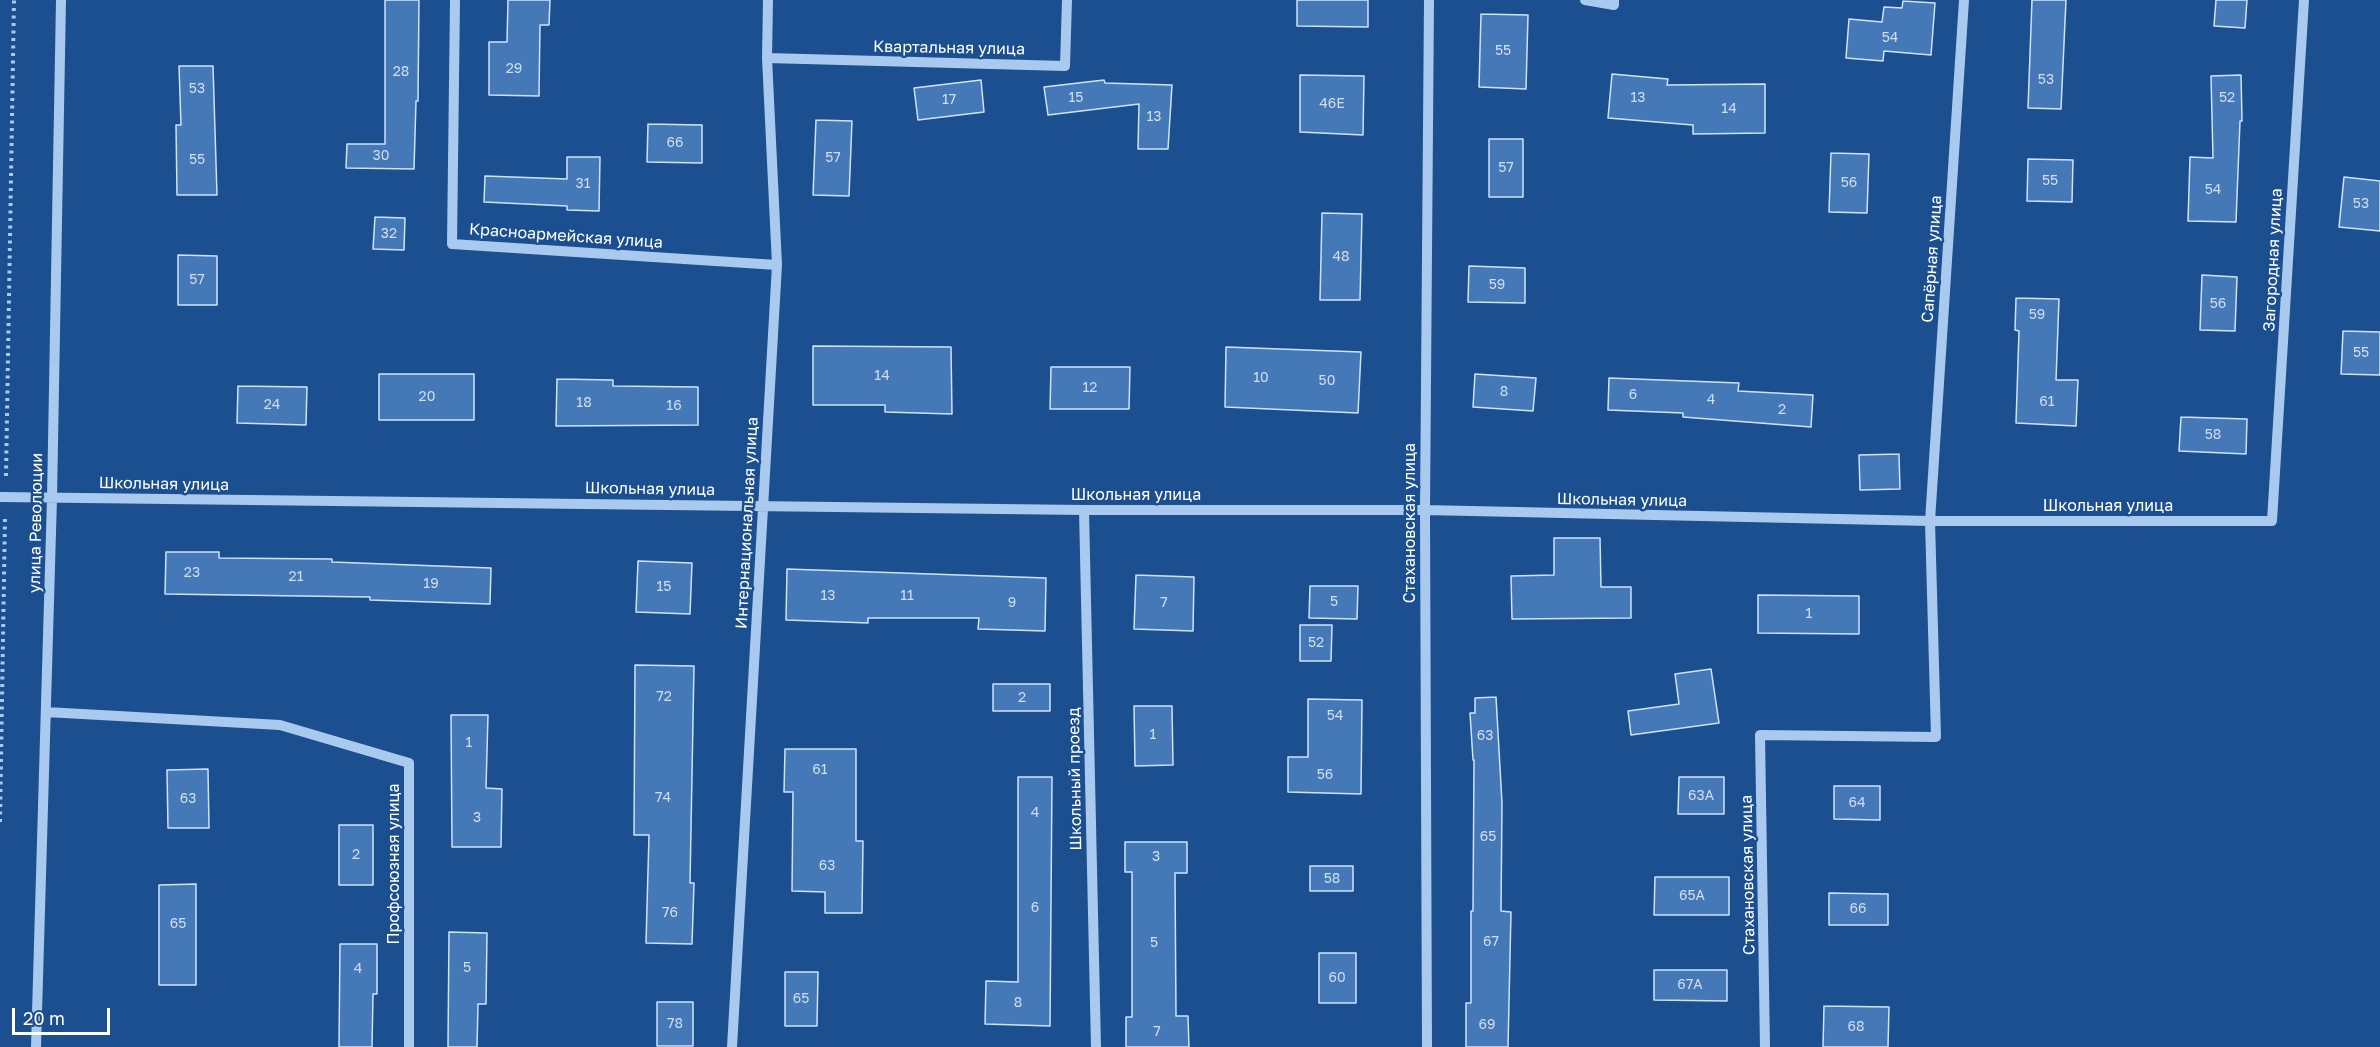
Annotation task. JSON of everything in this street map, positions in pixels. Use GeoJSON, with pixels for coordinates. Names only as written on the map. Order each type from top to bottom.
{"type":"FeatureCollection","features":[{"type":"Feature","properties":{"kind":"street","name":"улица Революции"},"geometry":{"type":"LineString","coordinates":[[36,1047],[52,498],[61,0]]}},
{"type":"Feature","properties":{"kind":"street","name":"Красноармейская улица"},"geometry":{"type":"LineString","coordinates":[[455,0],[452,244],[777,265]]}},
{"type":"Feature","properties":{"kind":"street","name":"Интернациональная улица"},"geometry":{"type":"LineString","coordinates":[[732,1047],[777,265],[767,58],[768,0]]}},
{"type":"Feature","properties":{"kind":"street","name":"Квартальная улица"},"geometry":{"type":"LineString","coordinates":[[767,58],[1065,66],[1067,0]]}},
{"type":"Feature","properties":{"kind":"street","name":"Стахановская улица"},"geometry":{"type":"LineString","coordinates":[[1427,1047],[1425,510],[1429,0]]}},
{"type":"Feature","properties":{"kind":"street"},"geometry":{"type":"LineString","coordinates":[[1585,0],[1614,5],[1614,0]]}},
{"type":"Feature","properties":{"kind":"street","name":"Сапёрная улица"},"geometry":{"type":"LineString","coordinates":[[1930,521],[1964,0]]}},
{"type":"Feature","properties":{"kind":"street","name":"Загородная улица"},"geometry":{"type":"LineString","coordinates":[[2272,521],[2304,0]]}},
{"type":"Feature","properties":{"kind":"street","name":"Школьная улица"},"geometry":{"type":"LineString","coordinates":[[3,497],[1084,510],[1425,510],[1930,521],[2272,521]]}},
{"type":"Feature","properties":{"kind":"street","name":"Школьный проезд"},"geometry":{"type":"LineString","coordinates":[[1084,510],[1096,1047]]}},
{"type":"Feature","properties":{"kind":"street","name":"Стахановская улица"},"geometry":{"type":"LineString","coordinates":[[1765,1047],[1760,735],[1936,737],[1930,521]]}},
{"type":"Feature","properties":{"kind":"street","name":"Профсоюзная улица"},"geometry":{"type":"LineString","coordinates":[[46,711],[280,725],[409,763],[409,1047]]}},
{"type":"Feature","properties":{"kind":"path"},"geometry":{"type":"LineString","coordinates":[[0,822],[3,497],[14,0]]}},
{"type":"Feature","properties":{"kind":"building"},"geometry":{"type":"Polygon","coordinates":[[[385,0],[419,0],[418,101],[416,101],[414,169],[346,168],[347,144],[385,144],[385,0]]]}},
{"type":"Feature","properties":{"kind":"building"},"geometry":{"type":"Polygon","coordinates":[[[508,0],[550,0],[549,25],[540,25],[539,96],[489,95],[489,42],[507,42],[508,0]]]}},
{"type":"Feature","properties":{"kind":"building"},"geometry":{"type":"Polygon","coordinates":[[[1297,0],[1368,0],[1368,27],[1297,26],[1297,0]]]}},
{"type":"Feature","properties":{"kind":"building"},"geometry":{"type":"Polygon","coordinates":[[[2032,0],[2066,0],[2061,109],[2028,108],[2032,0]]]}},
{"type":"Feature","properties":{"kind":"building"},"geometry":{"type":"Polygon","coordinates":[[[2216,0],[2247,0],[2245,28],[2214,26],[2216,0]]]}},
{"type":"Feature","properties":{"kind":"building"},"geometry":{"type":"Polygon","coordinates":[[[1903,1],[1935,3],[1931,55],[1884,51],[1883,61],[1846,58],[1849,19],[1882,22],[1884,7],[1902,8],[1903,1]]]}},
{"type":"Feature","properties":{"kind":"building"},"geometry":{"type":"Polygon","coordinates":[[[1481,14],[1528,15],[1526,89],[1479,87],[1481,14]]]}},
{"type":"Feature","properties":{"kind":"building"},"geometry":{"type":"Polygon","coordinates":[[[179,66],[213,66],[217,195],[177,195],[176,125],[181,125],[179,66]]]}},
{"type":"Feature","properties":{"kind":"building"},"geometry":{"type":"Polygon","coordinates":[[[1612,74],[1668,79],[1667,85],[1765,84],[1765,133],[1693,134],[1693,125],[1608,118],[1612,74]]]}},
{"type":"Feature","properties":{"kind":"building"},"geometry":{"type":"Polygon","coordinates":[[[1300,75],[1364,76],[1363,135],[1300,132],[1300,75]]]}},
{"type":"Feature","properties":{"kind":"building"},"geometry":{"type":"Polygon","coordinates":[[[2241,75],[2242,121],[2240,121],[2236,222],[2188,221],[2190,157],[2213,158],[2211,76],[2241,75]]]}},
{"type":"Feature","properties":{"kind":"building"},"geometry":{"type":"Polygon","coordinates":[[[981,80],[984,112],[918,120],[914,88],[981,80]]]}},
{"type":"Feature","properties":{"kind":"building"},"geometry":{"type":"Polygon","coordinates":[[[1104,80],[1105,83],[1172,85],[1168,149],[1138,149],[1139,104],[1048,115],[1044,87],[1104,80]]]}},
{"type":"Feature","properties":{"kind":"building"},"geometry":{"type":"Polygon","coordinates":[[[816,120],[852,121],[849,196],[813,195],[816,120]]]}},
{"type":"Feature","properties":{"kind":"building"},"geometry":{"type":"Polygon","coordinates":[[[648,124],[702,125],[702,163],[647,162],[648,124]]]}},
{"type":"Feature","properties":{"kind":"building"},"geometry":{"type":"Polygon","coordinates":[[[1489,139],[1523,139],[1523,197],[1489,197],[1489,139]]]}},
{"type":"Feature","properties":{"kind":"building"},"geometry":{"type":"Polygon","coordinates":[[[1831,153],[1869,154],[1867,213],[1829,212],[1831,153]]]}},
{"type":"Feature","properties":{"kind":"building"},"geometry":{"type":"Polygon","coordinates":[[[567,157],[600,157],[599,211],[567,210],[567,206],[484,202],[485,176],[567,179],[567,157]]]}},
{"type":"Feature","properties":{"kind":"building"},"geometry":{"type":"Polygon","coordinates":[[[2028,159],[2073,160],[2072,202],[2027,201],[2028,159]]]}},
{"type":"Feature","properties":{"kind":"building"},"geometry":{"type":"Polygon","coordinates":[[[2344,177],[2380,181],[2380,231],[2339,227],[2344,177]]]}},
{"type":"Feature","properties":{"kind":"building"},"geometry":{"type":"Polygon","coordinates":[[[1322,213],[1362,214],[1360,300],[1320,300],[1322,213]]]}},
{"type":"Feature","properties":{"kind":"building"},"geometry":{"type":"Polygon","coordinates":[[[375,217],[405,218],[404,250],[373,249],[375,217]]]}},
{"type":"Feature","properties":{"kind":"building"},"geometry":{"type":"Polygon","coordinates":[[[178,255],[217,256],[217,305],[178,305],[178,255]]]}},
{"type":"Feature","properties":{"kind":"building"},"geometry":{"type":"Polygon","coordinates":[[[1469,266],[1525,268],[1525,303],[1468,302],[1469,266]]]}},
{"type":"Feature","properties":{"kind":"building"},"geometry":{"type":"Polygon","coordinates":[[[2202,275],[2237,277],[2235,331],[2200,330],[2202,275]]]}},
{"type":"Feature","properties":{"kind":"building"},"geometry":{"type":"Polygon","coordinates":[[[2016,298],[2059,299],[2056,380],[2078,380],[2076,426],[2016,423],[2019,331],[2015,330],[2016,298]]]}},
{"type":"Feature","properties":{"kind":"building"},"geometry":{"type":"Polygon","coordinates":[[[2343,331],[2380,332],[2380,375],[2341,374],[2343,331]]]}},
{"type":"Feature","properties":{"kind":"building"},"geometry":{"type":"Polygon","coordinates":[[[813,346],[951,347],[952,414],[885,412],[885,405],[813,405],[813,346]]]}},
{"type":"Feature","properties":{"kind":"building"},"geometry":{"type":"Polygon","coordinates":[[[1226,347],[1361,352],[1358,413],[1225,407],[1226,347]]]}},
{"type":"Feature","properties":{"kind":"building"},"geometry":{"type":"Polygon","coordinates":[[[1051,367],[1130,367],[1129,409],[1050,409],[1051,367]]]}},
{"type":"Feature","properties":{"kind":"building"},"geometry":{"type":"Polygon","coordinates":[[[379,374],[474,374],[474,420],[379,420],[379,374]]]}},
{"type":"Feature","properties":{"kind":"building"},"geometry":{"type":"Polygon","coordinates":[[[1475,374],[1536,378],[1533,411],[1473,407],[1475,374]]]}},
{"type":"Feature","properties":{"kind":"building"},"geometry":{"type":"Polygon","coordinates":[[[1609,378],[1739,383],[1738,391],[1813,395],[1811,427],[1683,417],[1683,413],[1608,410],[1609,378]]]}},
{"type":"Feature","properties":{"kind":"building"},"geometry":{"type":"Polygon","coordinates":[[[557,379],[613,380],[613,386],[698,387],[698,425],[556,426],[557,379]]]}},
{"type":"Feature","properties":{"kind":"building"},"geometry":{"type":"Polygon","coordinates":[[[238,386],[307,387],[306,425],[237,423],[238,386]]]}},
{"type":"Feature","properties":{"kind":"building"},"geometry":{"type":"Polygon","coordinates":[[[2181,417],[2247,419],[2246,454],[2179,451],[2181,417]]]}},
{"type":"Feature","properties":{"kind":"building"},"geometry":{"type":"Polygon","coordinates":[[[1899,454],[1900,489],[1860,490],[1859,455],[1899,454]]]}},
{"type":"Feature","properties":{"kind":"building"},"geometry":{"type":"Polygon","coordinates":[[[1554,538],[1600,538],[1601,587],[1631,587],[1631,618],[1512,619],[1511,576],[1554,575],[1554,538]]]}},
{"type":"Feature","properties":{"kind":"building"},"geometry":{"type":"Polygon","coordinates":[[[166,552],[219,552],[219,558],[332,559],[332,562],[491,568],[490,604],[370,600],[370,597],[165,594],[166,552]]]}},
{"type":"Feature","properties":{"kind":"building"},"geometry":{"type":"Polygon","coordinates":[[[638,561],[692,563],[690,614],[636,612],[638,561]]]}},
{"type":"Feature","properties":{"kind":"building"},"geometry":{"type":"Polygon","coordinates":[[[787,569],[1046,578],[1045,631],[978,629],[979,618],[868,618],[868,623],[786,620],[787,569]]]}},
{"type":"Feature","properties":{"kind":"building"},"geometry":{"type":"Polygon","coordinates":[[[1136,575],[1194,577],[1193,631],[1134,629],[1136,575]]]}},
{"type":"Feature","properties":{"kind":"building"},"geometry":{"type":"Polygon","coordinates":[[[1310,586],[1358,586],[1357,619],[1309,618],[1310,586]]]}},
{"type":"Feature","properties":{"kind":"building"},"geometry":{"type":"Polygon","coordinates":[[[1758,595],[1859,596],[1859,634],[1758,633],[1758,595]]]}},
{"type":"Feature","properties":{"kind":"building"},"geometry":{"type":"Polygon","coordinates":[[[1300,625],[1332,625],[1331,661],[1300,661],[1300,625]]]}},
{"type":"Feature","properties":{"kind":"building"},"geometry":{"type":"Polygon","coordinates":[[[635,665],[694,666],[690,883],[694,883],[692,944],[646,943],[649,835],[634,835],[635,665]]]}},
{"type":"Feature","properties":{"kind":"building"},"geometry":{"type":"Polygon","coordinates":[[[1711,669],[1719,723],[1631,735],[1628,711],[1679,704],[1675,674],[1711,669]]]}},
{"type":"Feature","properties":{"kind":"building"},"geometry":{"type":"Polygon","coordinates":[[[993,684],[1050,684],[1050,711],[993,711],[993,684]]]}},
{"type":"Feature","properties":{"kind":"building"},"geometry":{"type":"Polygon","coordinates":[[[1496,697],[1502,803],[1501,911],[1511,912],[1508,1047],[1466,1047],[1466,1003],[1471,1003],[1471,911],[1473,911],[1474,760],[1470,713],[1475,713],[1475,698],[1496,697]]]}},
{"type":"Feature","properties":{"kind":"building"},"geometry":{"type":"Polygon","coordinates":[[[1308,699],[1362,700],[1361,794],[1288,792],[1288,757],[1308,757],[1308,699]]]}},
{"type":"Feature","properties":{"kind":"building"},"geometry":{"type":"Polygon","coordinates":[[[1134,706],[1172,706],[1173,765],[1135,766],[1134,706]]]}},
{"type":"Feature","properties":{"kind":"building"},"geometry":{"type":"Polygon","coordinates":[[[451,715],[488,715],[486,788],[502,789],[501,847],[452,847],[451,715]]]}},
{"type":"Feature","properties":{"kind":"building"},"geometry":{"type":"Polygon","coordinates":[[[785,749],[856,749],[856,841],[863,841],[862,913],[825,913],[825,892],[792,891],[793,792],[784,792],[785,749]]]}},
{"type":"Feature","properties":{"kind":"building"},"geometry":{"type":"Polygon","coordinates":[[[208,769],[209,828],[168,828],[167,770],[208,769]]]}},
{"type":"Feature","properties":{"kind":"building"},"geometry":{"type":"Polygon","coordinates":[[[1018,777],[1052,777],[1050,1026],[985,1024],[986,981],[1018,982],[1018,777]]]}},
{"type":"Feature","properties":{"kind":"building"},"geometry":{"type":"Polygon","coordinates":[[[1679,777],[1724,777],[1724,814],[1678,814],[1679,777]]]}},
{"type":"Feature","properties":{"kind":"building"},"geometry":{"type":"Polygon","coordinates":[[[1834,786],[1880,786],[1880,820],[1834,819],[1834,786]]]}},
{"type":"Feature","properties":{"kind":"building"},"geometry":{"type":"Polygon","coordinates":[[[339,825],[373,825],[373,885],[339,885],[339,825]]]}},
{"type":"Feature","properties":{"kind":"building"},"geometry":{"type":"Polygon","coordinates":[[[1125,842],[1187,842],[1187,873],[1175,873],[1176,1016],[1188,1016],[1189,1047],[1126,1047],[1126,1017],[1132,1017],[1132,872],[1125,872],[1125,842]]]}},
{"type":"Feature","properties":{"kind":"building"},"geometry":{"type":"Polygon","coordinates":[[[1310,866],[1353,866],[1353,891],[1310,891],[1310,866]]]}},
{"type":"Feature","properties":{"kind":"building"},"geometry":{"type":"Polygon","coordinates":[[[1655,877],[1729,877],[1729,915],[1654,915],[1655,877]]]}},
{"type":"Feature","properties":{"kind":"building"},"geometry":{"type":"Polygon","coordinates":[[[196,884],[196,985],[159,985],[159,885],[196,884]]]}},
{"type":"Feature","properties":{"kind":"building"},"geometry":{"type":"Polygon","coordinates":[[[1829,893],[1888,894],[1888,925],[1829,925],[1829,893]]]}},
{"type":"Feature","properties":{"kind":"building"},"geometry":{"type":"Polygon","coordinates":[[[449,932],[487,933],[486,1004],[478,1004],[477,1047],[448,1047],[449,932]]]}},
{"type":"Feature","properties":{"kind":"building"},"geometry":{"type":"Polygon","coordinates":[[[340,944],[377,944],[377,994],[373,994],[372,1047],[339,1047],[340,944]]]}},
{"type":"Feature","properties":{"kind":"building"},"geometry":{"type":"Polygon","coordinates":[[[1319,953],[1356,953],[1356,1003],[1319,1003],[1319,953]]]}},
{"type":"Feature","properties":{"kind":"building"},"geometry":{"type":"Polygon","coordinates":[[[1654,970],[1727,970],[1727,1001],[1654,1000],[1654,970]]]}},
{"type":"Feature","properties":{"kind":"building"},"geometry":{"type":"Polygon","coordinates":[[[785,972],[818,972],[817,1026],[785,1026],[785,972]]]}},
{"type":"Feature","properties":{"kind":"building"},"geometry":{"type":"Polygon","coordinates":[[[657,1002],[693,1002],[693,1046],[657,1046],[657,1002]]]}},
{"type":"Feature","properties":{"kind":"building"},"geometry":{"type":"Polygon","coordinates":[[[1824,1006],[1889,1007],[1888,1047],[1823,1047],[1824,1006]]]}}]}
